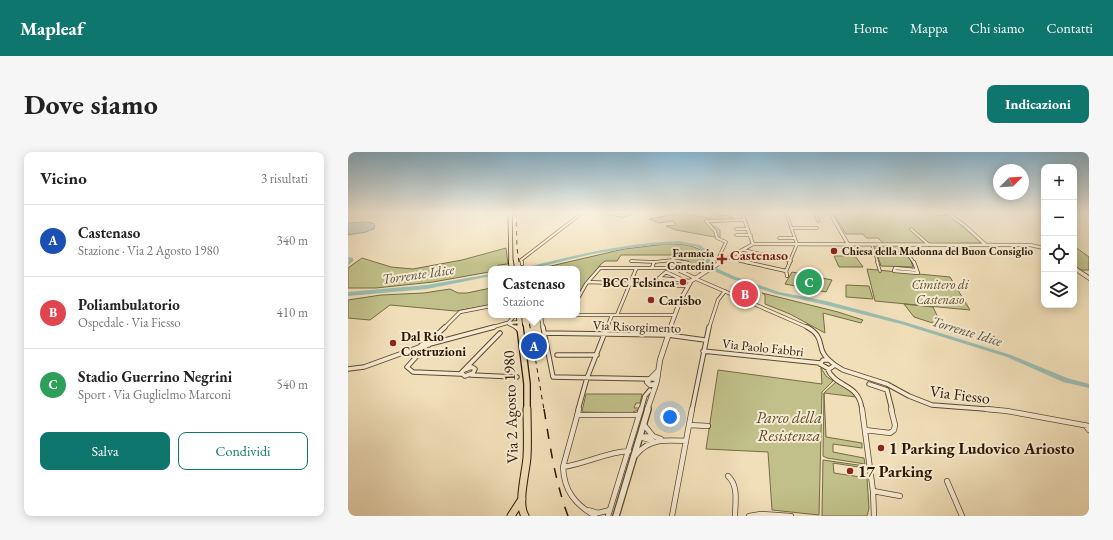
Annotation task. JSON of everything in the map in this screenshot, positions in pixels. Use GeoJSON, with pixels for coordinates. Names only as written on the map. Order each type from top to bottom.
{"type":"FeatureCollection","features":[{"type":"Feature","properties":{"kind":"main road"},"geometry":{"type":"LineString","coordinates":[[510,230],[512,266]]}},
{"type":"Feature","properties":{"kind":"main road","name":"Via 2 Agosto 1980"},"geometry":{"type":"LineString","coordinates":[[519,318],[527,384],[527,457],[522,498],[523,513],[525,516]]}},
{"type":"Feature","properties":{"kind":"main road","name":"Via 2 Agosto 1980"},"geometry":{"type":"LineString","coordinates":[[511,516],[522,498]]}},
{"type":"Feature","properties":{"kind":"street"},"geometry":{"type":"LineString","coordinates":[[522,264],[521,260],[560,230]]}},
{"type":"Feature","properties":{"kind":"street"},"geometry":{"type":"LineString","coordinates":[[715,230],[718,234],[717,238],[725,240],[726,244],[718,257],[717,261],[720,263]]}},
{"type":"Feature","properties":{"kind":"street"},"geometry":{"type":"LineString","coordinates":[[748,230],[753,244]]}},
{"type":"Feature","properties":{"kind":"street"},"geometry":{"type":"LineString","coordinates":[[787,276],[786,271],[797,244],[792,230]]}},
{"type":"Feature","properties":{"kind":"street"},"geometry":{"type":"LineString","coordinates":[[840,230],[848,244]]}},
{"type":"Feature","properties":{"kind":"street"},"geometry":{"type":"LineString","coordinates":[[912,230],[929,244]]}},
{"type":"Feature","properties":{"kind":"street"},"geometry":{"type":"LineString","coordinates":[[969,230],[986,245]]}},
{"type":"Feature","properties":{"kind":"street"},"geometry":{"type":"LineString","coordinates":[[736,235],[751,235]]}},
{"type":"Feature","properties":{"kind":"street"},"geometry":{"type":"LineString","coordinates":[[778,235],[781,244]]}},
{"type":"Feature","properties":{"kind":"street"},"geometry":{"type":"LineString","coordinates":[[779,238],[795,238]]}},
{"type":"Feature","properties":{"kind":"street"},"geometry":{"type":"LineString","coordinates":[[616,516],[644,424],[651,393],[657,382],[658,371],[675,315],[688,286],[693,279],[704,272],[753,244],[1034,245],[1041,247]]}},
{"type":"Feature","properties":{"kind":"street"},"geometry":{"type":"LineString","coordinates":[[902,244],[909,253],[918,273],[896,272],[894,269],[916,270]]}},
{"type":"Feature","properties":{"kind":"street"},"geometry":{"type":"LineString","coordinates":[[872,245],[880,271]]}},
{"type":"Feature","properties":{"kind":"street"},"geometry":{"type":"LineString","coordinates":[[744,250],[791,261]]}},
{"type":"Feature","properties":{"kind":"street"},"geometry":{"type":"LineString","coordinates":[[751,252],[740,261],[786,271]]}},
{"type":"Feature","properties":{"kind":"street"},"geometry":{"type":"LineString","coordinates":[[647,262],[649,256]]}},
{"type":"Feature","properties":{"kind":"street"},"geometry":{"type":"LineString","coordinates":[[631,261],[654,262],[677,260],[704,272]]}},
{"type":"Feature","properties":{"kind":"street"},"geometry":{"type":"LineString","coordinates":[[652,268],[654,262]]}},
{"type":"Feature","properties":{"kind":"street"},"geometry":{"type":"LineString","coordinates":[[680,272],[691,265]]}},
{"type":"Feature","properties":{"kind":"street"},"geometry":{"type":"LineString","coordinates":[[580,293],[600,268],[668,268],[791,319],[815,332],[819,336],[822,354],[821,362]]}},
{"type":"Feature","properties":{"kind":"street"},"geometry":{"type":"LineString","coordinates":[[617,315],[636,268]]}},
{"type":"Feature","properties":{"kind":"street"},"geometry":{"type":"LineString","coordinates":[[1077,270],[1089,278]]}},
{"type":"Feature","properties":{"kind":"street"},"geometry":{"type":"LineString","coordinates":[[683,280],[666,272],[659,278],[683,280],[693,279]]}},
{"type":"Feature","properties":{"kind":"street"},"geometry":{"type":"LineString","coordinates":[[588,282],[688,286]]}},
{"type":"Feature","properties":{"kind":"street"},"geometry":{"type":"LineString","coordinates":[[672,516],[708,326],[718,298],[725,291]]}},
{"type":"Feature","properties":{"kind":"street"},"geometry":{"type":"LineString","coordinates":[[488,307],[460,312],[426,344],[408,364],[408,368],[410,371],[461,374],[463,376],[517,377]]}},
{"type":"Feature","properties":{"kind":"street"},"geometry":{"type":"LineString","coordinates":[[580,315],[675,315]]}},
{"type":"Feature","properties":{"kind":"street"},"geometry":{"type":"LineString","coordinates":[[595,516],[574,502],[568,493],[564,479],[564,467],[587,378],[612,315]]}},
{"type":"Feature","properties":{"kind":"street"},"geometry":{"type":"LineString","coordinates":[[508,324],[513,318]]}},
{"type":"Feature","properties":{"kind":"street"},"geometry":{"type":"LineString","coordinates":[[541,318],[553,377],[637,379],[657,382]]}},
{"type":"Feature","properties":{"kind":"street"},"geometry":{"type":"LineString","coordinates":[[348,370],[364,367],[426,344],[520,322]]}},
{"type":"Feature","properties":{"kind":"street"},"geometry":{"type":"LineString","coordinates":[[508,324],[515,326],[521,333]]}},
{"type":"Feature","properties":{"kind":"street"},"geometry":{"type":"LineString","coordinates":[[461,374],[500,333]]}},
{"type":"Feature","properties":{"kind":"street","name":"Via Risorgimento"},"geometry":{"type":"LineString","coordinates":[[544,333],[668,335],[705,340]]}},
{"type":"Feature","properties":{"kind":"street","name":"Via Paolo Fabbri"},"geometry":{"type":"LineString","coordinates":[[703,351],[790,359],[815,363],[821,362]]}},
{"type":"Feature","properties":{"kind":"street"},"geometry":{"type":"LineString","coordinates":[[822,354],[830,360]]}},
{"type":"Feature","properties":{"kind":"street"},"geometry":{"type":"LineString","coordinates":[[556,355],[596,355]]}},
{"type":"Feature","properties":{"kind":"street"},"geometry":{"type":"LineString","coordinates":[[821,362],[830,360]]}},
{"type":"Feature","properties":{"kind":"street"},"geometry":{"type":"LineString","coordinates":[[830,360],[830,368]]}},
{"type":"Feature","properties":{"kind":"street"},"geometry":{"type":"LineString","coordinates":[[821,362],[858,393],[861,400],[873,491],[874,516]]}},
{"type":"Feature","properties":{"kind":"street"},"geometry":{"type":"LineString","coordinates":[[464,370],[470,367],[475,369],[469,375]]}},
{"type":"Feature","properties":{"kind":"street","name":"Via Fiesso"},"geometry":{"type":"LineString","coordinates":[[830,368],[843,370],[887,384],[909,396],[932,405],[1007,411],[1087,426]]}},
{"type":"Feature","properties":{"kind":"street"},"geometry":{"type":"LineString","coordinates":[[651,393],[650,381],[658,371]]}},
{"type":"Feature","properties":{"kind":"street"},"geometry":{"type":"LineString","coordinates":[[865,430],[890,433],[894,430],[895,425],[887,390],[869,384]]}},
{"type":"Feature","properties":{"kind":"street"},"geometry":{"type":"LineString","coordinates":[[608,516],[645,396],[651,393]]}},
{"type":"Feature","properties":{"kind":"street"},"geometry":{"type":"LineString","coordinates":[[577,415],[640,415]]}},
{"type":"Feature","properties":{"kind":"street"},"geometry":{"type":"LineString","coordinates":[[644,424],[653,436]]}},
{"type":"Feature","properties":{"kind":"street"},"geometry":{"type":"LineString","coordinates":[[689,425],[708,426]]}},
{"type":"Feature","properties":{"kind":"street"},"geometry":{"type":"LineString","coordinates":[[1087,426],[1089,430]]}},
{"type":"Feature","properties":{"kind":"street"},"geometry":{"type":"LineString","coordinates":[[640,437],[653,436],[663,440]]}},
{"type":"Feature","properties":{"kind":"street"},"geometry":{"type":"LineString","coordinates":[[640,437],[654,441]]}},
{"type":"Feature","properties":{"kind":"street"},"geometry":{"type":"LineString","coordinates":[[633,460],[644,446],[654,441],[686,441]]}},
{"type":"Feature","properties":{"kind":"street"},"geometry":{"type":"LineString","coordinates":[[564,467],[578,464],[616,451],[629,451]]}},
{"type":"Feature","properties":{"kind":"street"},"geometry":{"type":"LineString","coordinates":[[728,476],[732,479],[735,486],[735,516]]}},
{"type":"Feature","properties":{"kind":"street"},"geometry":{"type":"LineString","coordinates":[[947,481],[962,516]]}},
{"type":"Feature","properties":{"kind":"street"},"geometry":{"type":"LineString","coordinates":[[873,491],[900,496]]}},
{"type":"Feature","properties":{"kind":"street"},"geometry":{"type":"LineString","coordinates":[[586,510],[598,513],[610,510]]}},
{"type":"Feature","properties":{"kind":"street"},"geometry":{"type":"LineString","coordinates":[[749,516],[761,514],[791,516]]}},
{"type":"Feature","properties":{"kind":"green space"},"geometry":{"type":"Polygon","coordinates":[[[676,230],[720,230],[720,238],[676,230]]]}},
{"type":"Feature","properties":{"kind":"green space"},"geometry":{"type":"Polygon","coordinates":[[[844,230],[967,230],[982,243],[884,244],[878,238],[866,238],[863,234],[846,234],[844,230]]]}},
{"type":"Feature","properties":{"kind":"green space"},"geometry":{"type":"Polygon","coordinates":[[[666,244],[680,244],[689,246],[702,251],[704,258],[702,265],[706,269],[704,270],[676,257],[676,255],[621,255],[617,261],[605,261],[601,264],[580,292],[580,266],[551,266],[624,249],[666,244]]]}},
{"type":"Feature","properties":{"kind":"green space"},"geometry":{"type":"Polygon","coordinates":[[[874,245],[902,245],[908,252],[913,267],[881,266],[874,245]]]}},
{"type":"Feature","properties":{"kind":"green space"},"geometry":{"type":"Polygon","coordinates":[[[506,248],[508,264],[488,266],[488,272],[433,282],[376,288],[348,288],[348,268],[362,258],[391,267],[413,269],[462,260],[506,248]]]}},
{"type":"Feature","properties":{"kind":"green space"},"geometry":{"type":"Polygon","coordinates":[[[1077,248],[1089,257],[1089,270],[1078,270],[1077,248]]]}},
{"type":"Feature","properties":{"kind":"green space"},"geometry":{"type":"Polygon","coordinates":[[[834,256],[855,256],[863,267],[839,267],[834,256]]]}},
{"type":"Feature","properties":{"kind":"green space","name":"Cimitero di Castenaso"},"geometry":{"type":"Polygon","coordinates":[[[867,269],[950,277],[970,310],[875,301],[867,269]]]}},
{"type":"Feature","properties":{"kind":"green space"},"geometry":{"type":"Polygon","coordinates":[[[792,272],[832,280],[826,292],[785,284],[792,272]]]}},
{"type":"Feature","properties":{"kind":"green space"},"geometry":{"type":"Polygon","coordinates":[[[846,285],[869,286],[873,299],[846,297],[846,285]]]}},
{"type":"Feature","properties":{"kind":"green space"},"geometry":{"type":"Polygon","coordinates":[[[450,289],[458,293],[467,293],[488,289],[488,306],[456,311],[390,305],[370,320],[348,318],[348,300],[381,295],[424,293],[450,289]]]}},
{"type":"Feature","properties":{"kind":"green space"},"geometry":{"type":"Polygon","coordinates":[[[762,293],[838,312],[863,320],[861,323],[823,313],[825,333],[790,314],[765,304],[765,295],[762,293]]]}},
{"type":"Feature","properties":{"kind":"green space"},"geometry":{"type":"Polygon","coordinates":[[[904,304],[933,307],[942,326],[914,317],[904,304]]]}},
{"type":"Feature","properties":{"kind":"green space","name":"Parco della Resistenza"},"geometry":{"type":"Polygon","coordinates":[[[821,368],[826,376],[833,381],[822,392],[819,515],[772,510],[768,452],[706,449],[718,370],[822,384],[821,368]]]}},
{"type":"Feature","properties":{"kind":"green space"},"geometry":{"type":"Polygon","coordinates":[[[836,382],[856,397],[824,393],[836,382]]]}},
{"type":"Feature","properties":{"kind":"green space"},"geometry":{"type":"Polygon","coordinates":[[[824,393],[826,437],[862,443],[862,448],[833,444],[833,452],[864,458],[865,464],[827,458],[823,456],[824,393]]]}},
{"type":"Feature","properties":{"kind":"green space"},"geometry":{"type":"Polygon","coordinates":[[[586,394],[642,394],[640,403],[636,403],[634,408],[639,408],[638,410],[631,413],[584,412],[582,411],[586,394]]]}},
{"type":"Feature","properties":{"kind":"green space"},"geometry":{"type":"Polygon","coordinates":[[[823,460],[865,466],[865,468],[833,463],[834,473],[867,478],[869,508],[867,516],[822,516],[823,460]]]}},
{"type":"Feature","properties":{"kind":"water"},"geometry":{"type":"Polygon","coordinates":[[[348,230],[371,230],[366,232],[348,235],[348,230]]]}},
{"type":"Feature","properties":{"kind":"waterway","name":"Torrente Idice"},"geometry":{"type":"LineString","coordinates":[[537,266],[592,253],[653,243],[679,242],[699,245],[709,254],[707,266],[734,278],[778,293],[826,303],[903,323],[1009,356],[1065,380],[1089,386]]}},
{"type":"Feature","properties":{"kind":"waterway","name":"Torrente Idice"},"geometry":{"type":"LineString","coordinates":[[348,258],[351,259],[348,264]]}},
{"type":"Feature","properties":{"kind":"waterway","name":"Torrente Idice"},"geometry":{"type":"LineString","coordinates":[[348,294],[427,287],[488,276]]}},
{"type":"Feature","properties":{"kind":"railway"},"geometry":{"type":"LineString","coordinates":[[516,230],[520,266]]}},
{"type":"Feature","properties":{"kind":"railway"},"geometry":{"type":"LineString","coordinates":[[529,318],[544,410]]}},
{"type":"Feature","properties":{"kind":"railway"},"geometry":{"type":"LineString","coordinates":[[544,409],[556,477],[568,516]]}},
{"type":"Feature","properties":{"kind":"place","name":"Chiesa della Madonna del Buon Consiglio"},"geometry":{"type":"Point","coordinates":[834,251]}},
{"type":"Feature","properties":{"kind":"place","name":"Farmacia Contedini"},"geometry":{"type":"Point","coordinates":[722,259]}},
{"type":"Feature","properties":{"kind":"place","name":"BCC Felsinea"},"geometry":{"type":"Point","coordinates":[683,282]}},
{"type":"Feature","properties":{"kind":"place","name":"Stadio Guerrino Negrini"},"geometry":{"type":"Point","coordinates":[809,282]}},
{"type":"Feature","properties":{"kind":"place","name":"Poliambulatorio"},"geometry":{"type":"Point","coordinates":[745,294]}},
{"type":"Feature","properties":{"kind":"place","name":"Carisbo"},"geometry":{"type":"Point","coordinates":[651,300]}},
{"type":"Feature","properties":{"kind":"place","name":"Dal Rio Costruzioni"},"geometry":{"type":"Point","coordinates":[393,343]}},
{"type":"Feature","properties":{"kind":"place","name":"Castenaso"},"geometry":{"type":"Point","coordinates":[534,346]}},
{"type":"Feature","properties":{"kind":"place","name":"1 Parking Ludovico Ariosto"},"geometry":{"type":"Point","coordinates":[881,448]}},
{"type":"Feature","properties":{"kind":"place","name":"17 Parking"},"geometry":{"type":"Point","coordinates":[850,471]}},
{"type":"Feature","properties":{"kind":"district","name":"Castenaso"},"geometry":{"type":"Point","coordinates":[759,255]}}]}
